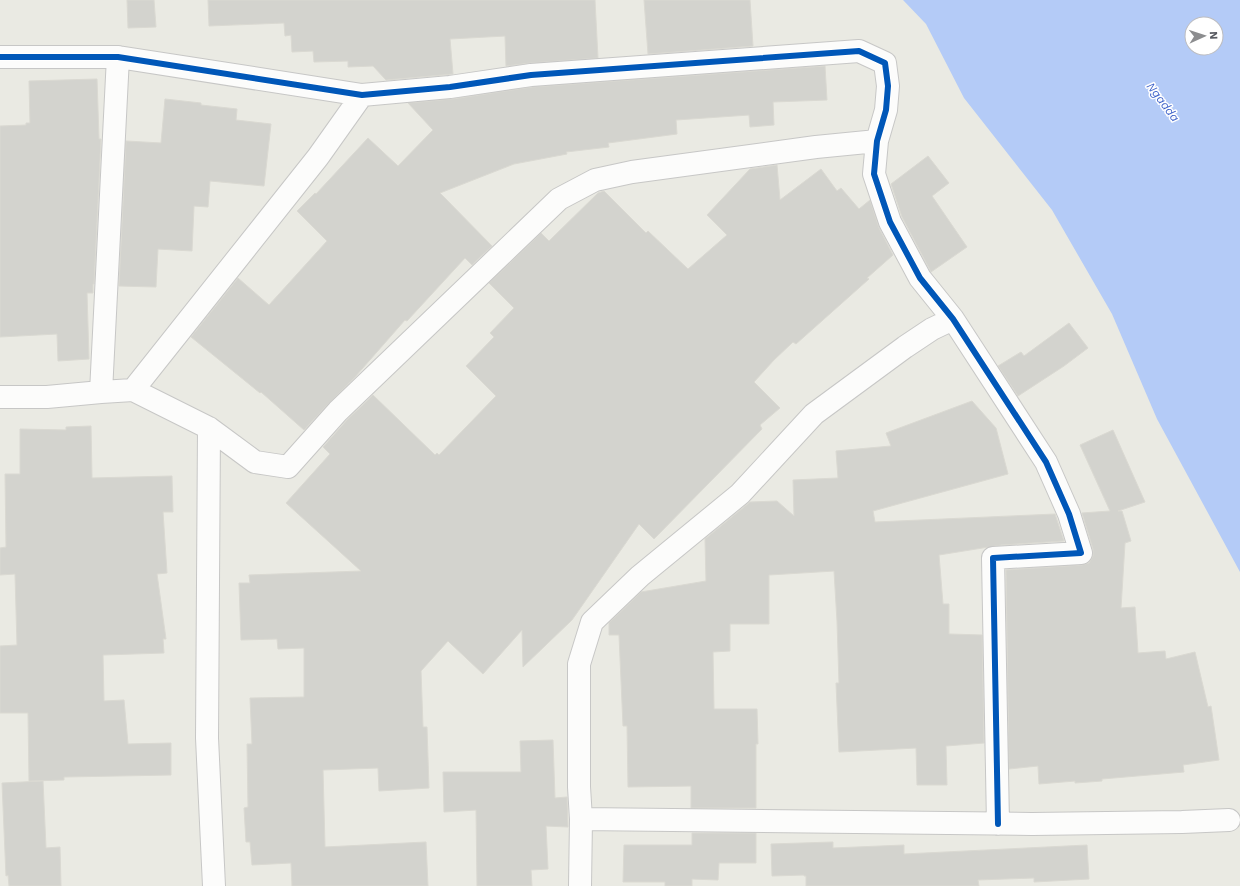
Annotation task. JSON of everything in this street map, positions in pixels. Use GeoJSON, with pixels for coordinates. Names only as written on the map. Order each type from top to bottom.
{"type":"FeatureCollection","features":[{"type":"Feature","properties":{"kind":"street"},"geometry":{"type":"LineString","coordinates":[[0,57],[118,57],[362,95],[450,87],[531,75],[859,51],[885,63],[888,86],[886,110],[877,141],[874,174],[890,222],[920,278],[953,319],[1046,462],[1070,514],[1081,553],[993,558],[998,824]]}},
{"type":"Feature","properties":{"kind":"street"},"geometry":{"type":"LineString","coordinates":[[101,392],[118,57]]}},
{"type":"Feature","properties":{"kind":"street"},"geometry":{"type":"LineString","coordinates":[[133,390],[318,157],[362,95]]}},
{"type":"Feature","properties":{"kind":"street"},"geometry":{"type":"LineString","coordinates":[[0,397],[47,397],[133,390],[209,428],[255,462],[288,467],[338,411],[559,199],[595,180],[632,172],[816,147],[877,141]]}},
{"type":"Feature","properties":{"kind":"street"},"geometry":{"type":"LineString","coordinates":[[580,886],[581,819],[579,788],[579,664],[592,622],[640,576],[740,494],[814,414],[905,347],[932,329],[953,319]]}},
{"type":"Feature","properties":{"kind":"street"},"geometry":{"type":"LineString","coordinates":[[209,428],[207,738],[214,886]]}},
{"type":"Feature","properties":{"kind":"street"},"geometry":{"type":"LineString","coordinates":[[581,819],[998,824],[1229,820]]}},
{"type":"Feature","properties":{"kind":"water","name":"Ngadda"},"geometry":{"type":"Polygon","coordinates":[[[903,0],[1240,0],[1240,572],[1157,419],[1112,314],[1052,210],[964,98],[926,24],[903,0]]]}},
{"type":"Feature","properties":{"kind":"building"},"geometry":{"type":"Polygon","coordinates":[[[127,0],[154,0],[156,27],[128,28],[127,0]]]}},
{"type":"Feature","properties":{"kind":"building"},"geometry":{"type":"Polygon","coordinates":[[[208,0],[595,0],[598,58],[506,66],[505,36],[450,39],[453,74],[386,80],[373,66],[348,67],[348,61],[314,62],[313,51],[292,52],[291,35],[285,36],[284,23],[209,26],[208,0]]]}},
{"type":"Feature","properties":{"kind":"building"},"geometry":{"type":"Polygon","coordinates":[[[644,0],[750,0],[753,46],[648,54],[644,0]]]}},
{"type":"Feature","properties":{"kind":"building"},"geometry":{"type":"Polygon","coordinates":[[[825,66],[827,100],[773,102],[774,125],[750,127],[749,115],[676,120],[677,134],[608,143],[609,147],[566,152],[567,154],[514,164],[440,193],[492,246],[472,265],[465,258],[407,321],[405,320],[355,377],[304,430],[261,392],[260,393],[191,337],[238,278],[269,305],[327,241],[297,211],[315,193],[316,194],[368,138],[398,166],[433,130],[408,103],[452,99],[532,87],[825,66]]]}},
{"type":"Feature","properties":{"kind":"building"},"geometry":{"type":"Polygon","coordinates":[[[97,79],[99,139],[101,139],[94,284],[93,293],[87,293],[89,359],[58,361],[57,334],[0,337],[0,126],[26,125],[26,123],[30,123],[29,81],[97,79]]]}},
{"type":"Feature","properties":{"kind":"building"},"geometry":{"type":"Polygon","coordinates":[[[165,99],[237,109],[236,120],[271,124],[264,186],[210,181],[208,207],[194,206],[192,251],[158,249],[156,287],[119,286],[126,141],[161,143],[165,99]]]}},
{"type":"Feature","properties":{"kind":"building"},"geometry":{"type":"Polygon","coordinates":[[[928,156],[949,183],[932,196],[967,247],[931,272],[902,217],[891,184],[928,156]]]}},
{"type":"Feature","properties":{"kind":"building"},"geometry":{"type":"Polygon","coordinates":[[[777,165],[780,200],[821,169],[837,191],[841,188],[859,209],[870,200],[879,228],[893,255],[867,278],[869,279],[796,344],[793,342],[754,382],[780,408],[760,425],[762,429],[654,539],[639,524],[572,620],[523,667],[522,630],[483,674],[448,641],[421,671],[423,727],[427,727],[429,788],[379,791],[378,768],[323,770],[325,847],[426,842],[428,886],[292,886],[291,863],[252,865],[250,842],[246,842],[244,808],[248,807],[247,744],[252,744],[250,698],[304,697],[304,648],[278,649],[277,639],[241,640],[239,583],[250,583],[249,575],[361,571],[286,503],[330,454],[323,447],[347,420],[373,395],[435,455],[437,453],[439,455],[496,396],[466,366],[494,337],[490,333],[514,308],[489,283],[541,233],[549,241],[598,193],[604,191],[646,233],[648,231],[688,269],[727,235],[707,215],[750,169],[777,165]]]}},
{"type":"Feature","properties":{"kind":"building"},"geometry":{"type":"Polygon","coordinates":[[[1069,323],[1088,348],[1064,366],[1018,396],[998,366],[1021,352],[1024,356],[1069,323]]]}},
{"type":"Feature","properties":{"kind":"building"},"geometry":{"type":"Polygon","coordinates":[[[972,401],[996,428],[1008,474],[873,511],[875,522],[1055,514],[1064,541],[1001,545],[939,555],[943,604],[949,604],[949,634],[982,635],[984,743],[946,746],[947,785],[917,785],[916,748],[839,752],[836,683],[839,683],[834,571],[769,575],[769,624],[730,624],[730,651],[713,652],[714,709],[757,709],[758,744],[756,744],[756,808],[691,808],[691,786],[628,787],[627,726],[623,726],[619,635],[609,635],[609,623],[641,592],[706,581],[705,539],[750,502],[777,501],[794,516],[793,480],[838,478],[836,451],[891,446],[886,433],[972,401]]]}},
{"type":"Feature","properties":{"kind":"building"},"geometry":{"type":"Polygon","coordinates":[[[91,426],[92,478],[172,476],[173,512],[163,512],[167,573],[157,574],[166,639],[163,639],[164,653],[103,655],[104,701],[124,700],[128,744],[171,743],[171,775],[64,777],[64,780],[29,781],[28,713],[0,713],[0,646],[17,645],[15,574],[0,575],[0,548],[6,547],[5,474],[20,474],[20,429],[66,430],[66,427],[91,426]]]}},
{"type":"Feature","properties":{"kind":"building"},"geometry":{"type":"Polygon","coordinates":[[[1113,430],[1145,502],[1118,511],[1122,511],[1131,541],[1125,543],[1121,608],[1135,607],[1138,653],[1165,651],[1166,659],[1195,652],[1208,707],[1211,706],[1219,760],[1183,765],[1184,772],[1102,779],[1102,781],[1075,783],[1075,781],[1039,784],[1038,766],[1009,769],[1006,570],[1082,565],[1089,563],[1093,556],[1093,549],[1082,513],[1110,511],[1080,445],[1113,430]]]}},
{"type":"Feature","properties":{"kind":"building"},"geometry":{"type":"Polygon","coordinates":[[[553,740],[555,798],[567,797],[568,827],[546,826],[548,869],[531,870],[532,886],[477,886],[476,810],[444,812],[443,772],[521,772],[520,741],[553,740]]]}},
{"type":"Feature","properties":{"kind":"building"},"geometry":{"type":"Polygon","coordinates":[[[43,781],[46,848],[60,847],[61,886],[9,886],[8,875],[6,876],[2,783],[43,781]]]}},
{"type":"Feature","properties":{"kind":"building"},"geometry":{"type":"Polygon","coordinates":[[[692,833],[756,833],[756,863],[719,863],[718,880],[692,879],[692,886],[665,886],[665,882],[623,882],[624,845],[692,845],[692,833]]]}},
{"type":"Feature","properties":{"kind":"building"},"geometry":{"type":"Polygon","coordinates":[[[833,842],[833,848],[904,845],[904,854],[1087,845],[1089,879],[1034,882],[1034,878],[978,880],[979,886],[806,886],[806,876],[804,875],[772,876],[771,844],[833,842]]]}},
{"type":"Feature","properties":{"kind":"cycle path"},"geometry":{"type":"LineString","coordinates":[[0,57],[118,57],[362,95],[450,87],[531,75],[859,51],[885,63],[888,86],[886,110],[877,141],[874,174],[890,222],[920,278],[953,319],[1046,462],[1069,514],[1081,553],[993,558],[998,824]]}}]}
